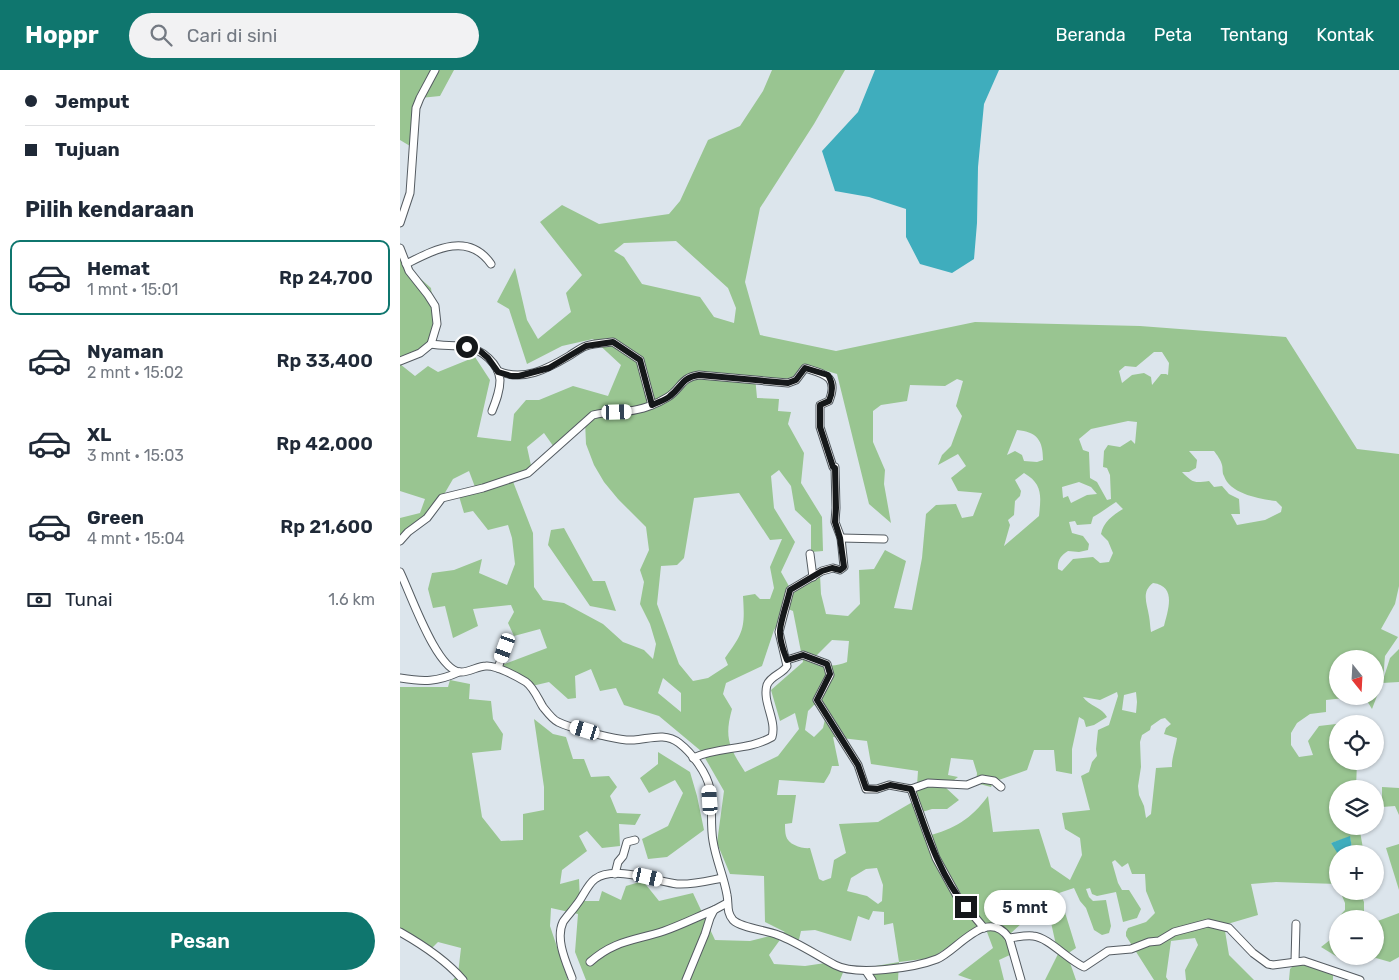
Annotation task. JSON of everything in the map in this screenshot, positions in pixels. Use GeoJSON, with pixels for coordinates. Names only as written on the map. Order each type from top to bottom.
{"type":"FeatureCollection","features":[{"type":"Feature","properties":{"kind":"street"},"geometry":{"type":"LineString","coordinates":[[400,223],[410,192],[416,108],[435,70]]}},
{"type":"Feature","properties":{"kind":"street"},"geometry":{"type":"LineString","coordinates":[[406,264],[438,248],[449,246],[477,249],[491,264]]}},
{"type":"Feature","properties":{"kind":"street"},"geometry":{"type":"LineString","coordinates":[[400,248],[409,272],[435,306],[437,329],[431,344],[420,353],[400,361]]}},
{"type":"Feature","properties":{"kind":"street"},"geometry":{"type":"LineString","coordinates":[[498,372],[511,376],[535,373],[549,368],[586,346],[613,342],[640,360],[652,405]]}},
{"type":"Feature","properties":{"kind":"street"},"geometry":{"type":"LineString","coordinates":[[431,344],[476,349],[488,358],[498,372],[500,380],[498,396],[492,410]]}},
{"type":"Feature","properties":{"kind":"street"},"geometry":{"type":"LineString","coordinates":[[400,541],[408,532],[427,518],[442,498],[483,488],[528,473],[593,415],[604,412],[629,411],[652,405],[670,397],[690,376],[699,375],[788,383],[796,380],[805,368],[828,375],[831,380],[832,390],[829,401],[820,405],[820,427],[833,467],[835,468],[835,522],[840,538],[844,567],[840,570],[832,568],[822,571],[790,590],[779,632],[787,660],[786,669],[773,676],[768,684],[766,696],[774,730],[772,737],[765,741],[719,750],[693,758]]}},
{"type":"Feature","properties":{"kind":"street"},"geometry":{"type":"LineString","coordinates":[[840,538],[884,539]]}},
{"type":"Feature","properties":{"kind":"street"},"geometry":{"type":"LineString","coordinates":[[810,554],[812,577]]}},
{"type":"Feature","properties":{"kind":"street"},"geometry":{"type":"LineString","coordinates":[[400,572],[429,638],[444,662],[453,670],[460,672]]}},
{"type":"Feature","properties":{"kind":"street"},"geometry":{"type":"LineString","coordinates":[[498,668],[505,648]]}},
{"type":"Feature","properties":{"kind":"street"},"geometry":{"type":"LineString","coordinates":[[787,660],[803,655],[827,664],[830,674],[817,700],[858,765],[866,788],[877,789],[890,785],[911,789],[928,783],[967,785],[982,778],[994,781],[1001,787]]}},
{"type":"Feature","properties":{"kind":"street"},"geometry":{"type":"LineString","coordinates":[[400,678],[423,682],[434,681],[486,666],[498,668],[526,683],[556,722],[600,735],[627,740],[653,736],[669,738],[681,744],[706,778],[710,789],[710,827],[715,854],[728,896],[727,903],[730,915],[736,922],[778,935],[844,969],[866,971],[915,965],[934,960],[948,953],[972,932],[984,928],[999,929],[1009,938],[1020,980]]}},
{"type":"Feature","properties":{"kind":"street"},"geometry":{"type":"LineString","coordinates":[[911,789],[936,858],[957,896],[984,928]]}},
{"type":"Feature","properties":{"kind":"street"},"geometry":{"type":"LineString","coordinates":[[615,874],[627,842],[635,840]]}},
{"type":"Feature","properties":{"kind":"street"},"geometry":{"type":"LineString","coordinates":[[572,978],[562,951],[561,934],[563,923],[593,880],[615,874],[634,874],[676,884],[688,884],[722,878]]}},
{"type":"Feature","properties":{"kind":"street"},"geometry":{"type":"LineString","coordinates":[[590,962],[602,951],[618,943],[665,931],[727,903]]}},
{"type":"Feature","properties":{"kind":"street"},"geometry":{"type":"LineString","coordinates":[[686,980],[714,910]]}},
{"type":"Feature","properties":{"kind":"street"},"geometry":{"type":"LineString","coordinates":[[1009,938],[1033,936],[1041,938],[1076,964],[1084,967],[1108,951],[1131,949],[1149,942],[1159,941],[1174,932],[1208,923],[1229,928],[1253,953],[1268,964],[1304,961],[1360,980]]}},
{"type":"Feature","properties":{"kind":"street"},"geometry":{"type":"LineString","coordinates":[[1295,961],[1296,924]]}},
{"type":"Feature","properties":{"kind":"street"},"geometry":{"type":"LineString","coordinates":[[400,932],[449,964],[464,980]]}},
{"type":"Feature","properties":{"kind":"street"},"geometry":{"type":"LineString","coordinates":[[866,971],[872,980]]}},
{"type":"Feature","properties":{"kind":"green space"},"geometry":{"type":"Polygon","coordinates":[[[400,70],[454,70],[440,96],[420,98],[410,146],[400,140],[400,70]]]}},
{"type":"Feature","properties":{"kind":"green space"},"geometry":{"type":"Polygon","coordinates":[[[772,70],[845,70],[814,124],[760,208],[745,282],[760,335],[836,351],[975,322],[1140,326],[1286,337],[1357,449],[1399,454],[1399,586],[1395,604],[1381,629],[1398,637],[1385,656],[1384,668],[1384,650],[1329,650],[1329,700],[1326,700],[1326,712],[1310,714],[1297,723],[1291,733],[1291,745],[1299,757],[1313,755],[1308,741],[1319,726],[1329,725],[1329,770],[1357,770],[1356,780],[1329,780],[1329,835],[1361,835],[1362,845],[1351,845],[1350,837],[1329,845],[1329,884],[1276,882],[1251,884],[1258,915],[1224,925],[1229,955],[1254,980],[1186,980],[1185,970],[1198,945],[1195,938],[1171,941],[1166,977],[1168,980],[1154,980],[1126,936],[1128,928],[1146,922],[1155,913],[1146,891],[1145,874],[1132,874],[1128,863],[1122,867],[1115,860],[1112,862],[1118,883],[1122,890],[1129,890],[1141,909],[1137,918],[1123,922],[1116,892],[1097,896],[1092,894],[1090,888],[1086,889],[1093,901],[1106,900],[1111,926],[1109,933],[1102,935],[1094,930],[1086,908],[1080,901],[1074,888],[1059,893],[1076,948],[1067,954],[1076,980],[1045,980],[1058,954],[1048,909],[1038,908],[1009,935],[1012,954],[999,960],[1004,980],[972,980],[958,975],[993,948],[984,924],[931,958],[899,962],[893,923],[884,925],[884,912],[873,911],[869,920],[858,916],[851,941],[815,930],[801,931],[798,944],[785,933],[769,955],[774,964],[805,966],[832,962],[846,965],[840,980],[586,980],[575,952],[578,914],[551,908],[550,926],[568,980],[453,980],[458,974],[461,948],[438,942],[430,950],[400,931],[400,687],[448,687],[450,680],[470,684],[469,699],[491,701],[493,719],[503,734],[501,750],[472,753],[482,817],[501,841],[523,840],[523,814],[544,810],[544,787],[534,719],[553,734],[566,737],[573,759],[584,759],[591,777],[609,776],[617,787],[610,796],[617,813],[641,814],[635,825],[619,824],[620,846],[602,848],[587,831],[579,836],[587,851],[562,870],[560,884],[579,879],[580,901],[599,901],[602,891],[621,900],[626,886],[643,881],[659,901],[693,893],[715,940],[750,941],[785,932],[765,922],[764,876],[730,874],[717,843],[724,791],[701,751],[659,716],[624,705],[616,688],[600,691],[591,669],[575,676],[576,698],[568,699],[549,682],[532,686],[499,666],[547,648],[540,629],[514,636],[508,623],[514,612],[511,605],[473,609],[478,626],[453,638],[445,606],[433,608],[428,589],[432,573],[454,570],[482,559],[479,573],[507,585],[515,564],[512,538],[508,525],[488,530],[473,511],[464,513],[458,493],[475,487],[469,471],[453,479],[429,520],[400,540],[400,518],[420,513],[425,499],[400,491],[400,364],[415,376],[428,366],[438,372],[475,357],[490,380],[477,437],[511,441],[514,414],[526,400],[539,400],[573,386],[608,396],[621,365],[593,339],[562,346],[527,364],[509,309],[497,302],[515,268],[527,320],[538,339],[571,312],[566,293],[582,275],[540,222],[562,205],[599,224],[669,214],[680,201],[708,140],[740,126],[763,91],[772,70]],[[676,241],[624,243],[614,251],[624,257],[642,284],[700,297],[714,317],[734,323],[736,308],[728,288],[676,241]],[[1154,352],[1136,367],[1125,366],[1119,371],[1122,383],[1132,375],[1144,373],[1151,377],[1152,385],[1161,374],[1168,375],[1169,363],[1162,352],[1154,352]],[[804,364],[791,382],[755,376],[757,398],[779,399],[778,411],[791,412],[788,424],[804,453],[801,483],[822,517],[823,551],[811,552],[811,525],[795,510],[791,486],[779,470],[771,476],[774,508],[795,542],[781,572],[790,588],[820,575],[821,594],[826,614],[848,616],[860,604],[859,570],[874,569],[885,550],[906,561],[894,608],[912,610],[922,558],[926,514],[936,505],[956,504],[962,518],[973,516],[982,493],[958,491],[951,478],[966,466],[958,454],[938,465],[942,455],[951,446],[962,416],[956,406],[963,381],[957,379],[945,386],[910,385],[907,401],[881,405],[873,411],[873,442],[885,470],[884,484],[891,523],[869,504],[837,374],[804,364]],[[585,421],[556,450],[544,433],[527,447],[532,470],[512,479],[533,533],[534,587],[543,600],[564,603],[603,624],[623,642],[644,650],[653,659],[656,644],[650,624],[640,604],[644,582],[640,570],[649,550],[646,527],[618,499],[604,482],[594,465],[586,444],[585,421]],[[1128,421],[1091,429],[1079,439],[1083,450],[1089,452],[1090,478],[1097,482],[1107,500],[1111,499],[1110,475],[1107,468],[1103,467],[1104,451],[1108,445],[1120,447],[1131,440],[1135,444],[1137,422],[1128,421]],[[1017,430],[1007,455],[1015,451],[1022,455],[1024,461],[1037,462],[1043,460],[1042,447],[1038,438],[1024,431],[1017,430]],[[1189,451],[1197,460],[1196,468],[1189,472],[1182,472],[1194,481],[1209,481],[1214,487],[1222,486],[1229,494],[1239,499],[1240,514],[1231,514],[1237,525],[1265,520],[1281,512],[1282,507],[1276,501],[1246,494],[1232,487],[1223,475],[1221,463],[1214,451],[1189,451]],[[1024,473],[1015,480],[1021,491],[1020,496],[1015,501],[1014,515],[1008,520],[1010,525],[1004,546],[1039,516],[1040,497],[1038,486],[1024,473]],[[1079,482],[1062,487],[1063,498],[1068,496],[1071,503],[1087,495],[1097,494],[1091,487],[1079,482]],[[739,493],[694,498],[684,558],[677,565],[661,566],[657,604],[679,664],[693,681],[708,678],[728,665],[725,658],[742,629],[744,616],[743,596],[755,594],[760,599],[770,599],[774,588],[770,567],[782,539],[770,540],[739,493]],[[1116,502],[1093,517],[1091,524],[1077,525],[1075,521],[1069,522],[1072,533],[1083,536],[1089,544],[1088,550],[1079,552],[1068,551],[1063,554],[1058,563],[1058,569],[1062,571],[1073,559],[1093,557],[1100,563],[1109,562],[1113,553],[1108,541],[1101,534],[1109,519],[1123,509],[1116,502]],[[1153,583],[1147,590],[1146,602],[1151,632],[1164,626],[1169,600],[1168,594],[1161,585],[1153,583]],[[788,609],[774,630],[762,666],[726,683],[723,694],[732,709],[728,728],[729,742],[745,772],[778,756],[799,729],[795,713],[780,721],[771,690],[803,662],[793,611],[788,609]],[[832,640],[815,657],[822,663],[834,666],[847,662],[849,641],[832,640]],[[663,678],[658,693],[681,712],[681,693],[663,678]],[[1117,692],[1100,700],[1083,697],[1107,717],[1094,725],[1086,727],[1084,720],[1079,717],[1072,749],[1072,774],[1056,771],[1054,750],[1034,750],[1027,770],[993,782],[991,787],[976,783],[977,773],[973,760],[951,758],[948,775],[958,777],[945,787],[959,800],[947,809],[932,809],[922,812],[927,836],[962,822],[988,796],[993,832],[1039,829],[1051,867],[1070,880],[1082,855],[1080,838],[1065,829],[1062,813],[1090,810],[1081,776],[1089,772],[1092,762],[1097,756],[1098,730],[1109,725],[1118,696],[1117,692]],[[1136,692],[1124,695],[1122,710],[1136,713],[1136,692]],[[814,705],[808,711],[805,730],[814,737],[823,728],[826,715],[820,706],[814,705]],[[1165,718],[1151,726],[1150,730],[1142,735],[1140,742],[1141,767],[1138,786],[1146,818],[1151,814],[1156,768],[1172,767],[1177,738],[1164,734],[1166,728],[1171,724],[1165,718]],[[833,737],[839,766],[832,766],[824,783],[779,780],[777,795],[796,795],[792,823],[785,824],[786,836],[793,844],[810,848],[819,879],[823,881],[831,878],[834,860],[846,853],[839,824],[878,822],[916,800],[918,771],[871,764],[867,741],[833,737]],[[877,868],[866,869],[851,878],[847,891],[867,896],[878,904],[882,901],[883,885],[877,868]]]}},
{"type":"Feature","properties":{"kind":"green space"},"geometry":{"type":"Polygon","coordinates":[[[400,247],[405,265],[431,288],[435,319],[430,345],[400,361],[400,247]]]}},
{"type":"Feature","properties":{"kind":"green space"},"geometry":{"type":"Polygon","coordinates":[[[564,528],[593,581],[605,581],[616,611],[590,606],[548,545],[551,530],[564,528]]]}},
{"type":"Feature","properties":{"kind":"green space"},"geometry":{"type":"Polygon","coordinates":[[[1399,649],[1399,682],[1384,683],[1390,658],[1399,649]]]}},
{"type":"Feature","properties":{"kind":"green space"},"geometry":{"type":"Polygon","coordinates":[[[658,752],[690,772],[704,830],[667,857],[648,859],[642,839],[668,826],[683,793],[675,780],[649,793],[640,778],[658,764],[658,752]]]}},
{"type":"Feature","properties":{"kind":"green space"},"geometry":{"type":"Polygon","coordinates":[[[1384,787],[1399,788],[1399,815],[1395,806],[1384,807],[1384,787]]]}},
{"type":"Feature","properties":{"kind":"green space"},"geometry":{"type":"Polygon","coordinates":[[[1399,844],[1399,890],[1386,848],[1399,844]]]}},
{"type":"Feature","properties":{"kind":"green space"},"geometry":{"type":"Polygon","coordinates":[[[1344,900],[1363,900],[1364,910],[1345,910],[1344,900]]]}},
{"type":"Feature","properties":{"kind":"green space"},"geometry":{"type":"Polygon","coordinates":[[[1399,913],[1399,957],[1390,962],[1384,960],[1384,919],[1399,913]]]}},
{"type":"Feature","properties":{"kind":"green space"},"geometry":{"type":"Polygon","coordinates":[[[1329,941],[1329,952],[1321,947],[1329,941]]]}},
{"type":"Feature","properties":{"kind":"green space"},"geometry":{"type":"Polygon","coordinates":[[[1302,961],[1333,971],[1333,980],[1289,980],[1290,969],[1296,963],[1302,961]]]}},
{"type":"Feature","properties":{"kind":"green space"},"geometry":{"type":"Polygon","coordinates":[[[899,962],[898,980],[875,980],[870,967],[899,962]]]}},
{"type":"Feature","properties":{"kind":"water"},"geometry":{"type":"Polygon","coordinates":[[[875,70],[999,70],[984,104],[978,167],[974,259],[952,273],[920,264],[906,237],[906,209],[869,197],[835,191],[822,151],[858,112],[875,70]]]}},
{"type":"Feature","properties":{"kind":"water"},"geometry":{"type":"Polygon","coordinates":[[[1350,836],[1352,845],[1332,845],[1331,843],[1350,836]]]}},
{"type":"Feature","properties":{"kind":"route"},"geometry":{"type":"LineString","coordinates":[[467,347],[480,351],[488,358],[498,372],[519,376],[549,368],[586,346],[613,342],[640,360],[652,405],[670,397],[690,376],[699,375],[788,383],[796,380],[805,368],[828,375],[831,380],[832,390],[829,401],[820,405],[820,427],[833,467],[835,468],[835,522],[840,538],[844,567],[842,570],[832,568],[822,571],[790,590],[779,632],[782,647],[787,660],[803,655],[827,664],[830,674],[817,700],[858,765],[866,788],[877,789],[890,785],[911,789],[936,858],[957,896],[966,907]]}}]}
